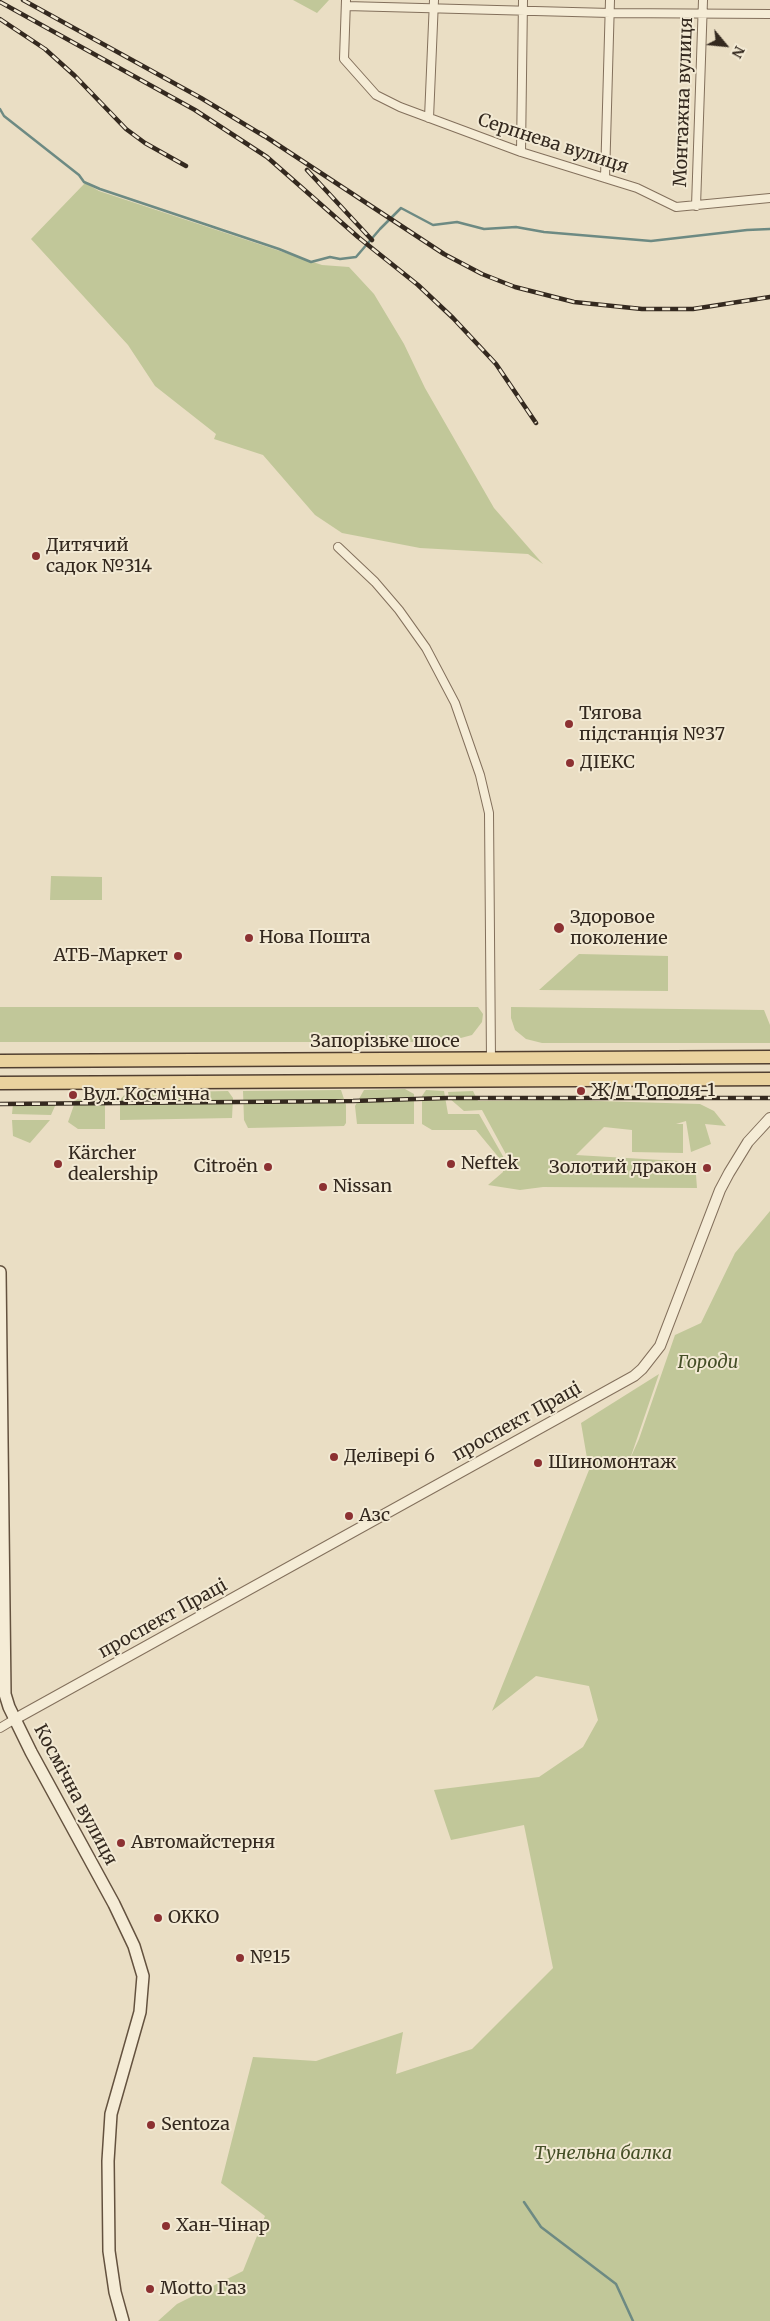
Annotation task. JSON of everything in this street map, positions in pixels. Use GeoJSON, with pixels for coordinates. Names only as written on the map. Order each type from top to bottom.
{"type":"FeatureCollection","features":[{"type":"Feature","properties":{"kind":"main road","name":"Запорізьке шосе"},"geometry":{"type":"LineString","coordinates":[[0,1061],[491,1060],[770,1057]]}},
{"type":"Feature","properties":{"kind":"main road"},"geometry":{"type":"LineString","coordinates":[[491,1060],[491,1080]]}},
{"type":"Feature","properties":{"kind":"main road"},"geometry":{"type":"LineString","coordinates":[[0,1083],[770,1079]]}},
{"type":"Feature","properties":{"kind":"main road","name":"Космічна вулиця"},"geometry":{"type":"LineString","coordinates":[[0,1272],[4,1682],[7,1702],[76,1838],[114,1904],[134,1946],[143,1976],[140,2012],[111,2114],[108,2161],[109,2251],[115,2292],[123,2321]]}},
{"type":"Feature","properties":{"kind":"street"},"geometry":{"type":"LineString","coordinates":[[429,118],[434,0]]}},
{"type":"Feature","properties":{"kind":"street"},"geometry":{"type":"LineString","coordinates":[[521,152],[523,0]]}},
{"type":"Feature","properties":{"kind":"street"},"geometry":{"type":"LineString","coordinates":[[605,178],[610,0]]}},
{"type":"Feature","properties":{"kind":"street","name":"Монтажна вулиця"},"geometry":{"type":"LineString","coordinates":[[696,206],[703,0]]}},
{"type":"Feature","properties":{"kind":"street"},"geometry":{"type":"LineString","coordinates":[[346,3],[434,10],[770,14]]}},
{"type":"Feature","properties":{"kind":"street","name":"Серпнева вулиця"},"geometry":{"type":"LineString","coordinates":[[346,3],[344,59],[376,95],[400,107],[521,152],[637,188],[676,206],[696,206],[770,198]]}},
{"type":"Feature","properties":{"kind":"street"},"geometry":{"type":"LineString","coordinates":[[338,547],[375,582],[399,610],[426,648],[455,703],[476,759],[489,813],[491,1060]]}},
{"type":"Feature","properties":{"kind":"street","name":"проспект Праці"},"geometry":{"type":"LineString","coordinates":[[0,1728],[625,1382],[642,1369],[660,1346],[669,1326],[720,1190],[748,1142],[770,1118]]}},
{"type":"Feature","properties":{"kind":"green space"},"geometry":{"type":"Polygon","coordinates":[[[293,0],[329,0],[317,13],[293,0]]]}},
{"type":"Feature","properties":{"kind":"green space"},"geometry":{"type":"Polygon","coordinates":[[[85,183],[99,191],[322,265],[349,267],[374,294],[404,344],[425,388],[494,508],[543,564],[528,554],[420,548],[342,533],[315,515],[263,455],[214,439],[216,434],[155,386],[128,345],[31,239],[85,183]]]}},
{"type":"Feature","properties":{"kind":"green space"},"geometry":{"type":"Polygon","coordinates":[[[51,876],[102,877],[102,900],[50,900],[51,876]]]}},
{"type":"Feature","properties":{"kind":"green space"},"geometry":{"type":"Polygon","coordinates":[[[579,954],[668,956],[668,991],[539,990],[579,954]]]}},
{"type":"Feature","properties":{"kind":"green space"},"geometry":{"type":"Polygon","coordinates":[[[0,1007],[478,1007],[483,1014],[482,1022],[472,1035],[446,1042],[0,1042],[0,1007]]]}},
{"type":"Feature","properties":{"kind":"green space"},"geometry":{"type":"Polygon","coordinates":[[[511,1007],[764,1010],[770,1025],[770,1043],[542,1043],[526,1039],[515,1030],[511,1018],[511,1007]]]}},
{"type":"Feature","properties":{"kind":"green space"},"geometry":{"type":"Polygon","coordinates":[[[405,1089],[414,1094],[414,1124],[357,1124],[355,1106],[364,1090],[405,1089]]]}},
{"type":"Feature","properties":{"kind":"green space"},"geometry":{"type":"Polygon","coordinates":[[[341,1090],[346,1105],[346,1123],[344,1126],[248,1128],[244,1120],[243,1091],[341,1090]]]}},
{"type":"Feature","properties":{"kind":"green space"},"geometry":{"type":"Polygon","coordinates":[[[426,1090],[444,1091],[448,1114],[479,1114],[504,1158],[500,1159],[476,1130],[432,1130],[422,1124],[422,1096],[426,1090]]]}},
{"type":"Feature","properties":{"kind":"green space"},"geometry":{"type":"Polygon","coordinates":[[[228,1091],[233,1098],[232,1118],[120,1120],[120,1100],[126,1093],[228,1091]]]}},
{"type":"Feature","properties":{"kind":"green space"},"geometry":{"type":"Polygon","coordinates":[[[473,1091],[478,1101],[563,1100],[700,1104],[714,1111],[726,1126],[705,1124],[711,1144],[691,1152],[686,1121],[676,1124],[683,1124],[683,1153],[632,1152],[632,1130],[604,1127],[576,1155],[695,1162],[697,1188],[543,1187],[520,1190],[488,1185],[503,1172],[503,1162],[508,1158],[482,1110],[464,1111],[449,1098],[448,1092],[473,1091]]]}},
{"type":"Feature","properties":{"kind":"green space"},"geometry":{"type":"Polygon","coordinates":[[[85,1097],[105,1097],[105,1129],[78,1129],[68,1122],[74,1105],[74,1099],[84,1100],[85,1097]]]}},
{"type":"Feature","properties":{"kind":"green space"},"geometry":{"type":"Polygon","coordinates":[[[18,1102],[55,1103],[55,1106],[51,1115],[12,1114],[13,1104],[18,1102]]]}},
{"type":"Feature","properties":{"kind":"green space"},"geometry":{"type":"Polygon","coordinates":[[[12,1120],[50,1120],[30,1143],[13,1136],[12,1120]]]}},
{"type":"Feature","properties":{"kind":"green space","name":"Тунельна балка"},"geometry":{"type":"Polygon","coordinates":[[[770,1211],[770,2321],[158,2321],[177,2304],[243,2271],[265,2216],[221,2183],[253,2057],[316,2061],[403,2032],[396,2074],[472,2049],[553,1968],[524,1825],[451,1840],[434,1790],[539,1777],[583,1747],[598,1720],[589,1686],[536,1676],[492,1711],[589,1470],[581,1423],[659,1374],[630,1459],[639,1439],[675,1335],[701,1323],[735,1253],[770,1211]]]}},
{"type":"Feature","properties":{"kind":"waterway"},"geometry":{"type":"LineString","coordinates":[[0,109],[4,116],[79,175],[84,182],[279,249],[311,262],[330,257],[340,259],[356,257],[401,208],[433,225],[457,222],[484,229],[516,227],[544,232],[651,241],[770,229]]}},
{"type":"Feature","properties":{"kind":"waterway"},"geometry":{"type":"LineString","coordinates":[[524,2202],[541,2227],[616,2284],[633,2321]]}},
{"type":"Feature","properties":{"kind":"railway"},"geometry":{"type":"LineString","coordinates":[[23,0],[201,98],[264,136]]}},
{"type":"Feature","properties":{"kind":"railway"},"geometry":{"type":"LineString","coordinates":[[0,2],[195,110],[267,157],[358,237],[418,285],[453,318],[496,364],[536,423]]}},
{"type":"Feature","properties":{"kind":"railway"},"geometry":{"type":"LineString","coordinates":[[0,19],[45,49],[75,76],[126,129],[145,143],[186,166]]}},
{"type":"Feature","properties":{"kind":"railway"},"geometry":{"type":"LineString","coordinates":[[260,133],[444,254],[482,274],[515,287],[574,302],[642,309],[693,309],[770,297]]}},
{"type":"Feature","properties":{"kind":"railway"},"geometry":{"type":"LineString","coordinates":[[307,170],[372,240]]}},
{"type":"Feature","properties":{"kind":"railway"},"geometry":{"type":"LineString","coordinates":[[0,1104],[353,1101],[447,1098],[770,1098]]}},
{"type":"Feature","properties":{"kind":"place","name":"Дитячий садок №314"},"geometry":{"type":"Point","coordinates":[36,556]}},
{"type":"Feature","properties":{"kind":"place","name":"Тягова пiдстанцiя №37"},"geometry":{"type":"Point","coordinates":[569,724]}},
{"type":"Feature","properties":{"kind":"place","name":"ДІЕКС"},"geometry":{"type":"Point","coordinates":[570,763]}},
{"type":"Feature","properties":{"kind":"place","name":"Здоровое поколение"},"geometry":{"type":"Point","coordinates":[559,928]}},
{"type":"Feature","properties":{"kind":"place","name":"Нова Пошта"},"geometry":{"type":"Point","coordinates":[249,938]}},
{"type":"Feature","properties":{"kind":"place","name":"АТБ-Маркет"},"geometry":{"type":"Point","coordinates":[178,956]}},
{"type":"Feature","properties":{"kind":"place","name":"Ж/м Тополя-1"},"geometry":{"type":"Point","coordinates":[581,1091]}},
{"type":"Feature","properties":{"kind":"place","name":"Вул. Космічна"},"geometry":{"type":"Point","coordinates":[73,1095]}},
{"type":"Feature","properties":{"kind":"place","name":"Kärcher dealership"},"geometry":{"type":"Point","coordinates":[58,1164]}},
{"type":"Feature","properties":{"kind":"place","name":"Neftek"},"geometry":{"type":"Point","coordinates":[451,1164]}},
{"type":"Feature","properties":{"kind":"place","name":"Citroën"},"geometry":{"type":"Point","coordinates":[268,1167]}},
{"type":"Feature","properties":{"kind":"place","name":"Золотий дракон"},"geometry":{"type":"Point","coordinates":[707,1168]}},
{"type":"Feature","properties":{"kind":"place","name":"Nissan"},"geometry":{"type":"Point","coordinates":[323,1187]}},
{"type":"Feature","properties":{"kind":"place","name":"Делівері 6"},"geometry":{"type":"Point","coordinates":[334,1457]}},
{"type":"Feature","properties":{"kind":"place","name":"Шиномонтаж"},"geometry":{"type":"Point","coordinates":[538,1463]}},
{"type":"Feature","properties":{"kind":"place","name":"Азс"},"geometry":{"type":"Point","coordinates":[349,1516]}},
{"type":"Feature","properties":{"kind":"place","name":"Автомайстерня"},"geometry":{"type":"Point","coordinates":[121,1843]}},
{"type":"Feature","properties":{"kind":"place","name":"OKKO"},"geometry":{"type":"Point","coordinates":[158,1918]}},
{"type":"Feature","properties":{"kind":"place","name":"№15"},"geometry":{"type":"Point","coordinates":[240,1958]}},
{"type":"Feature","properties":{"kind":"place","name":"Sentoza"},"geometry":{"type":"Point","coordinates":[151,2125]}},
{"type":"Feature","properties":{"kind":"place","name":"Хан-Чінар"},"geometry":{"type":"Point","coordinates":[166,2226]}},
{"type":"Feature","properties":{"kind":"place","name":"Motto Газ"},"geometry":{"type":"Point","coordinates":[150,2289]}},
{"type":"Feature","properties":{"kind":"park label","name":"Городи"},"geometry":{"type":"Point","coordinates":[708,1363]}}]}
